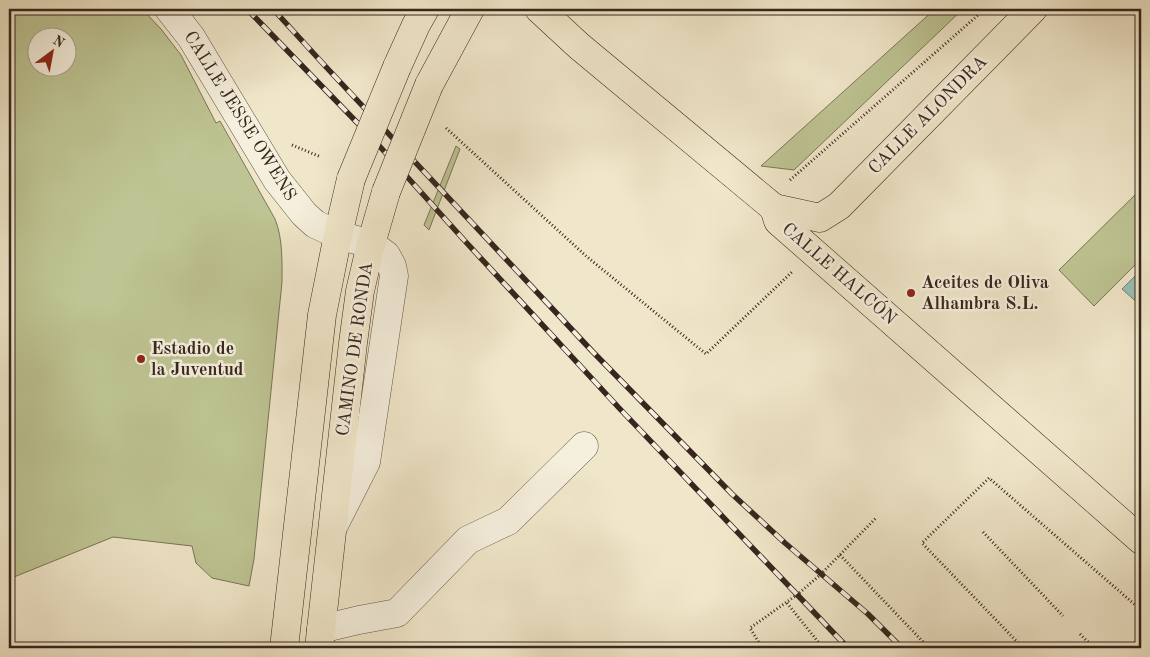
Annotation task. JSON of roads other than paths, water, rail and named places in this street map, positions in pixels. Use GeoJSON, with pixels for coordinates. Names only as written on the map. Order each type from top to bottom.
{"type":"FeatureCollection","features":[{"type":"Feature","properties":{"kind":"main road","name":"CAMINO DE RONDA"},"geometry":{"type":"LineString","coordinates":[[280,646],[322,315],[338,235],[351,179],[397,67],[425,9]]}},
{"type":"Feature","properties":{"kind":"main road","name":"CAMINO DE RONDA"},"geometry":{"type":"LineString","coordinates":[[320,638],[353,343],[360,291],[371,244],[386,192],[429,85],[470,9]]}},
{"type":"Feature","properties":{"kind":"main road","name":"CALLE HALCÓN"},"geometry":{"type":"LineString","coordinates":[[539,9],[579,46],[774,208],[778,221],[1141,540]]}},
{"type":"Feature","properties":{"kind":"main road","name":"CALLE ALONDRA"},"geometry":{"type":"LineString","coordinates":[[820,218],[839,206],[1033,9]]}},
{"type":"Feature","properties":{"kind":"main road"},"geometry":{"type":"LineString","coordinates":[[774,208],[820,218],[821,258]]}},
{"type":"Feature","properties":{"kind":"main road"},"geometry":{"type":"LineString","coordinates":[[280,646],[320,638]]}},
{"type":"Feature","properties":{"kind":"street","name":"CALLE JESSE OWENS"},"geometry":{"type":"LineString","coordinates":[[169,9],[191,37],[277,180],[304,214],[315,224],[338,235],[371,244]]}},
{"type":"Feature","properties":{"kind":"street"},"geometry":{"type":"LineString","coordinates":[[320,638],[359,620],[397,614],[468,540],[508,521],[584,446]]}},
{"type":"Feature","properties":{"kind":"water"},"geometry":{"type":"Polygon","coordinates":[[[1138,273],[1141,276],[1141,306],[1122,289],[1138,273]]]}},
{"type":"Feature","properties":{"kind":"railway"},"geometry":{"type":"LineString","coordinates":[[247,9],[374,140],[620,409],[848,648]]}},
{"type":"Feature","properties":{"kind":"railway"},"geometry":{"type":"LineString","coordinates":[[273,9],[592,351],[732,494],[785,543],[868,614],[902,648]]}},
{"type":"Feature","properties":{"kind":"place","name":"Aceites de Oliva Alhambra S.L."},"geometry":{"type":"Point","coordinates":[911,293]}},
{"type":"Feature","properties":{"kind":"place","name":"Estadio de la Juventud"},"geometry":{"type":"Point","coordinates":[141,359]}}]}
